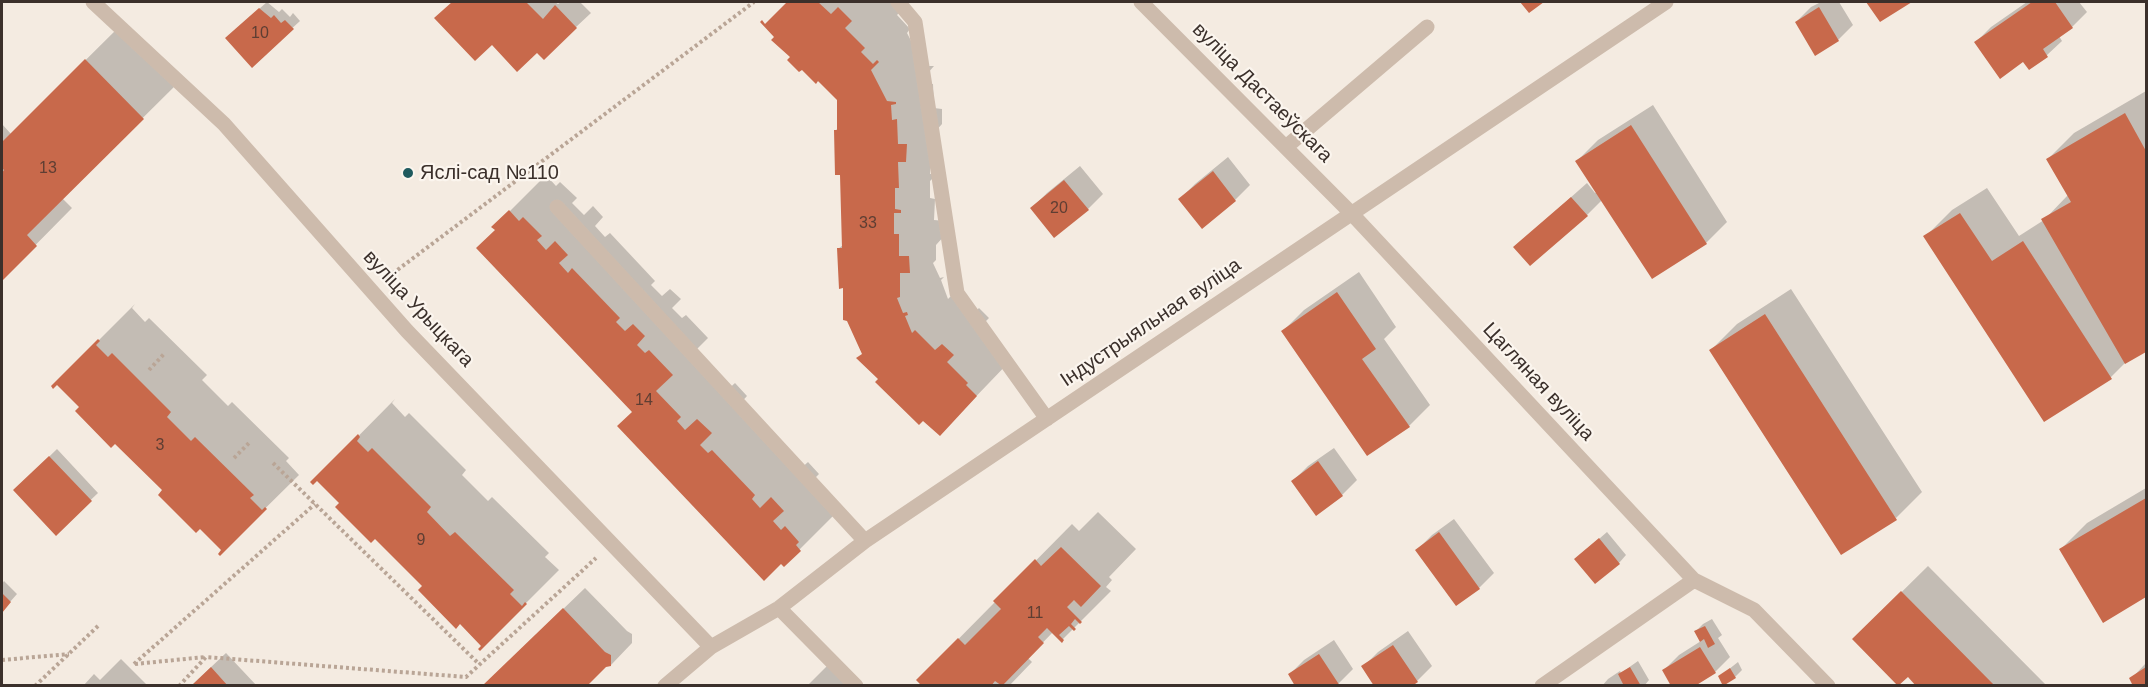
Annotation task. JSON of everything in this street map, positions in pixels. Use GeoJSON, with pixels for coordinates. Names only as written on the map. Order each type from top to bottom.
{"type":"FeatureCollection","features":[{"type":"Feature","properties":{"kind":"street","name":"вуліца Урыцкага"},"geometry":{"type":"LineString","coordinates":[[93,2],[224,124],[407,331],[711,646]]}},
{"type":"Feature","properties":{"kind":"street"},"geometry":{"type":"LineString","coordinates":[[898,2],[915,22],[957,293],[1047,419]]}},
{"type":"Feature","properties":{"kind":"street","name":"вуліца Дастаеўскага"},"geometry":{"type":"LineString","coordinates":[[1142,2],[1352,214]]}},
{"type":"Feature","properties":{"kind":"street","name":"Індустрыяльная вуліца"},"geometry":{"type":"LineString","coordinates":[[665,686],[711,646],[779,608],[865,542],[1666,2]]}},
{"type":"Feature","properties":{"kind":"street"},"geometry":{"type":"LineString","coordinates":[[1286,147],[1427,27]]}},
{"type":"Feature","properties":{"kind":"street"},"geometry":{"type":"LineString","coordinates":[[557,207],[865,542]]}},
{"type":"Feature","properties":{"kind":"street","name":"Цагляная вуліца"},"geometry":{"type":"LineString","coordinates":[[1352,214],[1694,580],[1754,610],[1828,686]]}},
{"type":"Feature","properties":{"kind":"street"},"geometry":{"type":"LineString","coordinates":[[1542,686],[1694,580]]}},
{"type":"Feature","properties":{"kind":"street"},"geometry":{"type":"LineString","coordinates":[[779,608],[856,686]]}},
{"type":"Feature","properties":{"kind":"path"},"geometry":{"type":"LineString","coordinates":[[371,290],[754,2]]}},
{"type":"Feature","properties":{"kind":"path"},"geometry":{"type":"LineString","coordinates":[[149,370],[164,354]]}},
{"type":"Feature","properties":{"kind":"path"},"geometry":{"type":"LineString","coordinates":[[234,458],[251,441]]}},
{"type":"Feature","properties":{"kind":"path"},"geometry":{"type":"LineString","coordinates":[[273,463],[480,664]]}},
{"type":"Feature","properties":{"kind":"path"},"geometry":{"type":"LineString","coordinates":[[315,504],[134,664],[206,657],[466,677],[612,543]]}},
{"type":"Feature","properties":{"kind":"path"},"geometry":{"type":"LineString","coordinates":[[35,686],[98,626]]}},
{"type":"Feature","properties":{"kind":"path"},"geometry":{"type":"LineString","coordinates":[[2,660],[69,654]]}},
{"type":"Feature","properties":{"kind":"path"},"geometry":{"type":"LineString","coordinates":[[179,686],[206,657]]}},
{"type":"Feature","properties":{"kind":"building"},"geometry":{"type":"Polygon","coordinates":[[[452,2],[526,2],[543,19],[555,5],[577,28],[544,60],[537,53],[517,72],[492,45],[475,61],[434,18],[452,2]]]}},
{"type":"Feature","properties":{"kind":"building"},"geometry":{"type":"Polygon","coordinates":[[[787,2],[818,2],[831,14],[838,7],[852,21],[845,28],[865,48],[861,52],[873,64],[877,60],[879,62],[871,70],[887,101],[896,102],[891,105],[892,120],[897,119],[898,144],[907,144],[906,162],[898,162],[899,188],[895,188],[895,209],[901,210],[901,213],[894,213],[894,234],[899,234],[899,256],[909,256],[910,273],[900,273],[900,297],[897,298],[903,313],[907,312],[908,315],[905,316],[912,333],[915,330],[935,350],[942,344],[954,355],[947,362],[968,383],[966,385],[977,396],[940,436],[923,421],[919,425],[875,382],[878,379],[856,358],[862,354],[847,321],[843,320],[843,288],[839,289],[837,248],[842,248],[840,175],[835,175],[834,130],[837,130],[837,100],[818,81],[816,84],[802,70],[799,72],[787,60],[790,57],[771,40],[774,37],[760,22],[762,20],[765,24],[787,2]]]}},
{"type":"Feature","properties":{"kind":"building"},"geometry":{"type":"Polygon","coordinates":[[[1520,2],[1544,2],[1529,13],[1520,2]]]}},
{"type":"Feature","properties":{"kind":"building"},"geometry":{"type":"Polygon","coordinates":[[[1866,2],[1912,2],[1880,22],[1866,2]]]}},
{"type":"Feature","properties":{"kind":"building"},"geometry":{"type":"Polygon","coordinates":[[[2032,2],[2055,2],[2073,28],[2043,49],[2048,57],[2029,70],[2023,62],[2000,79],[1974,42],[2032,2]]]}},
{"type":"Feature","properties":{"kind":"building"},"geometry":{"type":"Polygon","coordinates":[[[1819,7],[1839,41],[1815,56],[1795,22],[1819,7]]]}},
{"type":"Feature","properties":{"kind":"building"},"geometry":{"type":"Polygon","coordinates":[[[259,8],[271,18],[274,15],[281,23],[285,20],[294,29],[252,68],[225,38],[259,8]]]}},
{"type":"Feature","properties":{"kind":"building"},"geometry":{"type":"Polygon","coordinates":[[[85,59],[144,119],[27,235],[37,246],[2,281],[2,173],[4,170],[2,168],[2,142],[85,59]]]}},
{"type":"Feature","properties":{"kind":"building"},"geometry":{"type":"Polygon","coordinates":[[[2125,113],[2146,151],[2146,352],[2125,364],[2041,219],[2071,202],[2046,159],[2125,113]]]}},
{"type":"Feature","properties":{"kind":"building"},"geometry":{"type":"Polygon","coordinates":[[[1631,125],[1707,244],[1652,279],[1575,161],[1631,125]]]}},
{"type":"Feature","properties":{"kind":"building"},"geometry":{"type":"Polygon","coordinates":[[[1213,171],[1236,201],[1202,229],[1178,199],[1213,171]]]}},
{"type":"Feature","properties":{"kind":"building"},"geometry":{"type":"Polygon","coordinates":[[[1064,180],[1089,210],[1054,238],[1030,208],[1064,180]]]}},
{"type":"Feature","properties":{"kind":"building"},"geometry":{"type":"Polygon","coordinates":[[[1571,197],[1588,216],[1530,266],[1513,247],[1571,197]]]}},
{"type":"Feature","properties":{"kind":"building"},"geometry":{"type":"Polygon","coordinates":[[[509,210],[519,221],[523,217],[542,236],[537,240],[546,250],[555,241],[568,255],[559,263],[568,273],[572,268],[620,318],[616,322],[625,331],[633,324],[645,336],[637,345],[645,353],[649,350],[673,375],[656,391],[681,417],[677,421],[685,430],[697,419],[712,433],[700,445],[708,453],[712,450],[755,495],[752,499],[760,508],[771,497],[784,511],[773,521],[781,530],[785,526],[799,542],[796,545],[801,551],[784,567],[781,564],[764,581],[617,426],[632,412],[476,248],[495,230],[491,227],[509,210]]]}},
{"type":"Feature","properties":{"kind":"building"},"geometry":{"type":"Polygon","coordinates":[[[1960,213],[1992,261],[2023,241],[2112,379],[2044,422],[1923,236],[1960,213]]]}},
{"type":"Feature","properties":{"kind":"building"},"geometry":{"type":"Polygon","coordinates":[[[1337,292],[1376,349],[1362,359],[1410,427],[1367,456],[1281,331],[1337,292]]]}},
{"type":"Feature","properties":{"kind":"building"},"geometry":{"type":"Polygon","coordinates":[[[1765,314],[1897,520],[1841,555],[1709,350],[1765,314]]]}},
{"type":"Feature","properties":{"kind":"building"},"geometry":{"type":"Polygon","coordinates":[[[98,339],[100,341],[96,345],[108,357],[112,353],[171,412],[167,417],[191,441],[195,437],[254,495],[250,498],[262,510],[265,507],[267,509],[220,556],[218,554],[221,550],[200,529],[196,533],[158,495],[162,490],[115,444],[111,448],[75,411],[79,407],[57,385],[53,389],[51,386],[98,339]]]}},
{"type":"Feature","properties":{"kind":"building"},"geometry":{"type":"Polygon","coordinates":[[[358,434],[360,437],[357,441],[368,452],[372,448],[431,507],[427,512],[450,536],[455,532],[514,590],[510,594],[522,606],[525,602],[527,604],[480,651],[478,649],[481,646],[460,624],[456,629],[418,590],[422,586],[375,539],[371,543],[335,507],[339,503],[317,481],[313,485],[310,482],[358,434]]]}},
{"type":"Feature","properties":{"kind":"building"},"geometry":{"type":"Polygon","coordinates":[[[49,456],[92,501],[56,536],[13,490],[49,456]]]}},
{"type":"Feature","properties":{"kind":"building"},"geometry":{"type":"Polygon","coordinates":[[[1318,461],[1343,496],[1316,516],[1291,481],[1318,461]]]}},
{"type":"Feature","properties":{"kind":"building"},"geometry":{"type":"Polygon","coordinates":[[[2146,498],[2146,597],[2103,623],[2059,549],[2146,498]]]}},
{"type":"Feature","properties":{"kind":"building"},"geometry":{"type":"Polygon","coordinates":[[[1439,532],[1480,589],[1456,606],[1415,550],[1439,532]]]}},
{"type":"Feature","properties":{"kind":"building"},"geometry":{"type":"Polygon","coordinates":[[[1599,538],[1620,564],[1595,584],[1574,559],[1599,538]]]}},
{"type":"Feature","properties":{"kind":"building"},"geometry":{"type":"Polygon","coordinates":[[[1061,547],[1101,586],[1081,607],[1074,600],[1067,607],[1082,622],[1080,624],[1075,619],[1071,624],[1076,629],[1074,631],[1069,626],[1059,635],[1064,640],[1062,643],[1047,628],[1038,637],[1044,643],[1002,686],[995,681],[991,686],[922,686],[916,680],[958,638],[965,645],[1001,609],[993,601],[1035,559],[1041,566],[1061,547]]]}},
{"type":"Feature","properties":{"kind":"building"},"geometry":{"type":"Polygon","coordinates":[[[1901,591],[1995,686],[1916,686],[1908,677],[1898,686],[1852,639],[1901,591]]]}},
{"type":"Feature","properties":{"kind":"building"},"geometry":{"type":"Polygon","coordinates":[[[2,593],[11,602],[2,613],[2,593]]]}},
{"type":"Feature","properties":{"kind":"building"},"geometry":{"type":"Polygon","coordinates":[[[563,608],[605,652],[611,655],[611,666],[606,667],[587,686],[482,686],[563,608]]]}},
{"type":"Feature","properties":{"kind":"building"},"geometry":{"type":"Polygon","coordinates":[[[1705,626],[1715,644],[1708,648],[1704,639],[1700,642],[1694,631],[1705,626]]]}},
{"type":"Feature","properties":{"kind":"building"},"geometry":{"type":"Polygon","coordinates":[[[1393,645],[1418,682],[1412,686],[1374,686],[1361,666],[1393,645]]]}},
{"type":"Feature","properties":{"kind":"building"},"geometry":{"type":"Polygon","coordinates":[[[1700,647],[1716,673],[1695,686],[1671,686],[1662,670],[1700,647]]]}},
{"type":"Feature","properties":{"kind":"building"},"geometry":{"type":"Polygon","coordinates":[[[1319,654],[1340,686],[1295,686],[1288,674],[1319,654]]]}},
{"type":"Feature","properties":{"kind":"building"},"geometry":{"type":"Polygon","coordinates":[[[211,667],[228,686],[191,686],[211,667]]]}},
{"type":"Feature","properties":{"kind":"building"},"geometry":{"type":"Polygon","coordinates":[[[1630,667],[1641,686],[1624,686],[1618,674],[1630,667]]]}},
{"type":"Feature","properties":{"kind":"building"},"geometry":{"type":"Polygon","coordinates":[[[2146,667],[2146,686],[2133,686],[2129,678],[2146,667]]]}},
{"type":"Feature","properties":{"kind":"building"},"geometry":{"type":"Polygon","coordinates":[[[1730,668],[1736,678],[1723,686],[1718,676],[1730,668]]]}},
{"type":"Feature","properties":{"kind":"place","name":"Яслі-сад №110"},"geometry":{"type":"Point","coordinates":[408,173]}}]}
